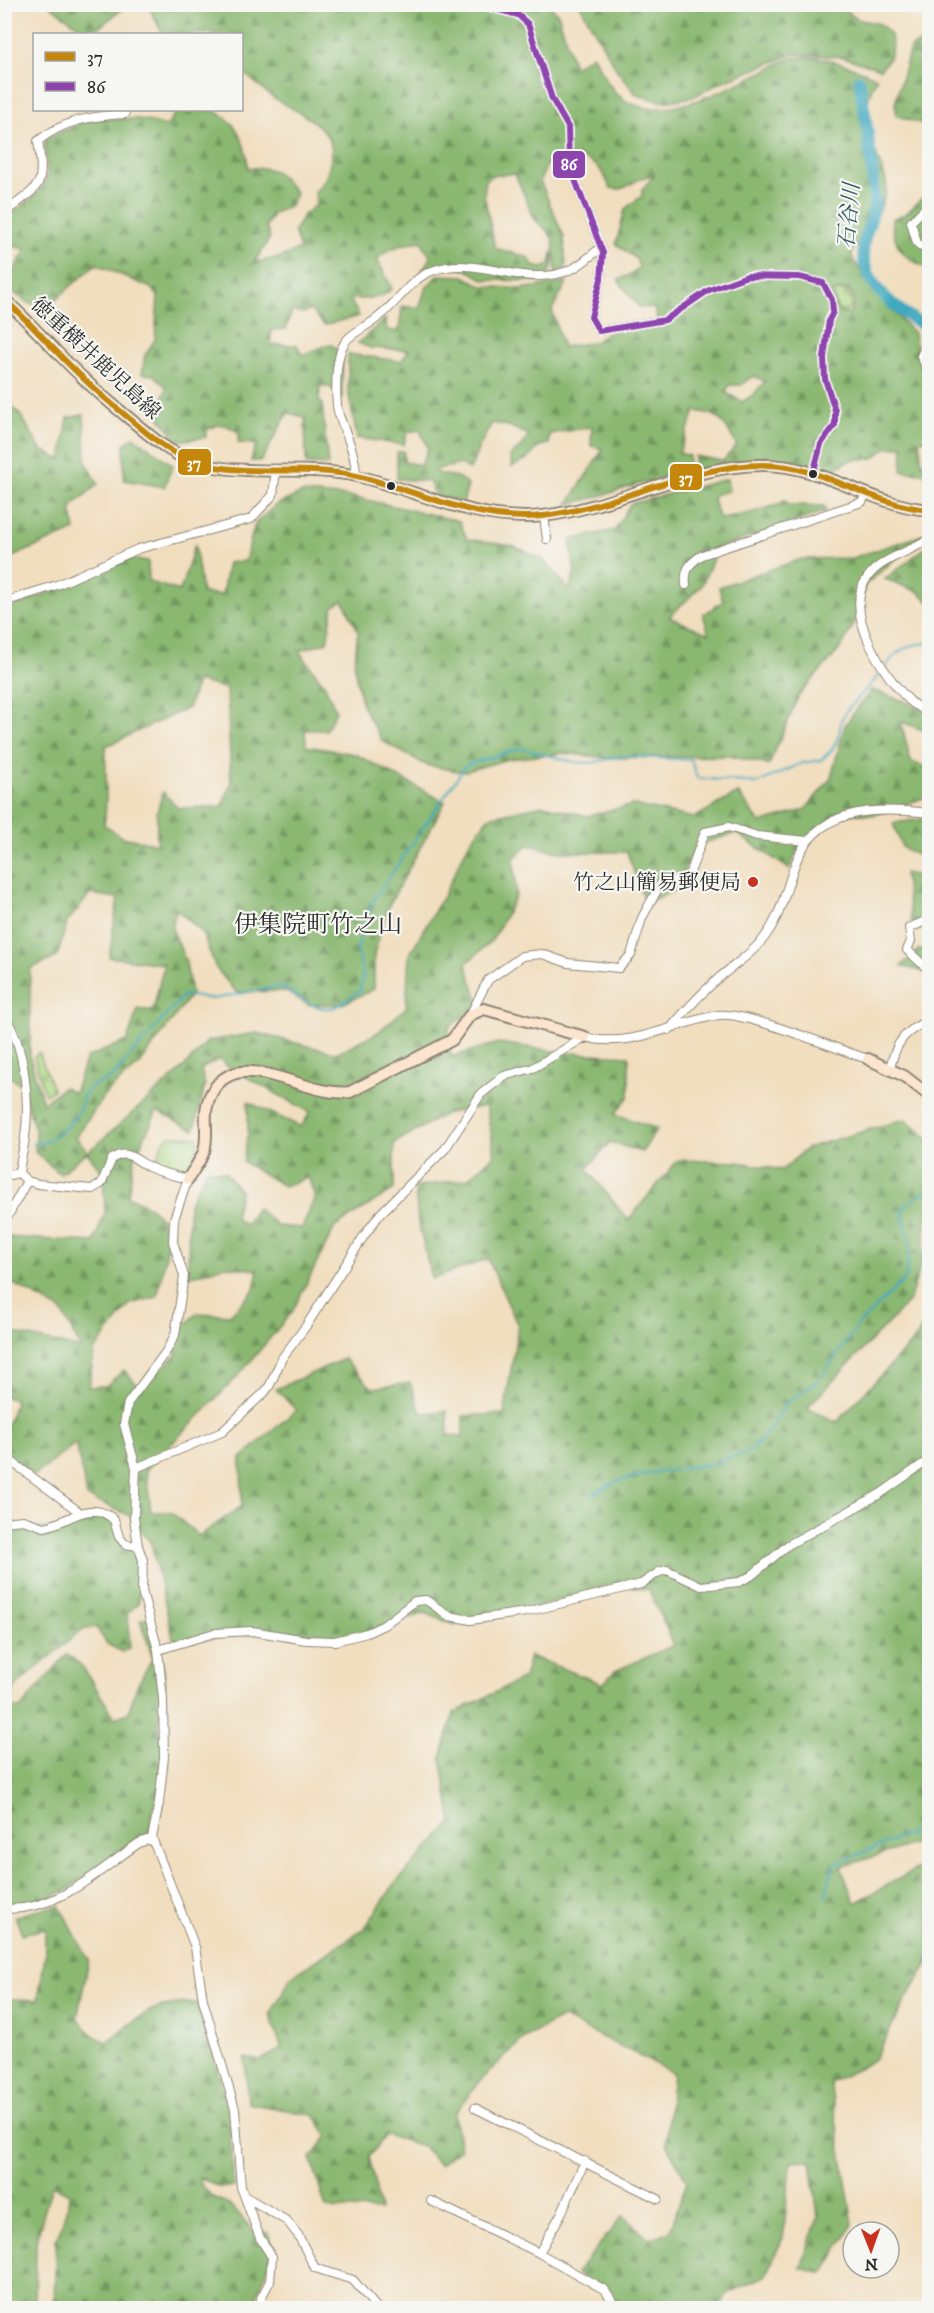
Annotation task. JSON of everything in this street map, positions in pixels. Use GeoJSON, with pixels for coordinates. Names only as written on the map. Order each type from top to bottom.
{"type":"FeatureCollection","features":[{"type":"Feature","properties":{"kind":"main road","name":"徳重横井鹿児島線"},"geometry":{"type":"LineString","coordinates":[[4,299],[83,379],[176,454],[207,465],[356,476],[493,515],[543,516],[744,465],[791,467],[903,506],[930,510]]}},
{"type":"Feature","properties":{"kind":"main road"},"geometry":{"type":"LineString","coordinates":[[188,1179],[205,1148],[206,1106],[217,1084],[238,1071],[249,1070],[311,1089],[339,1094],[350,1092],[452,1040],[470,1015],[484,1009],[585,1037]]}},
{"type":"Feature","properties":{"kind":"main road"},"geometry":{"type":"LineString","coordinates":[[868,1059],[890,1068],[930,1096]]}},
{"type":"Feature","properties":{"kind":"street"},"geometry":{"type":"LineString","coordinates":[[476,4],[518,15],[528,24],[552,99],[568,127],[569,164],[601,247],[603,266],[591,316],[599,331],[665,320],[709,290],[737,278],[767,275],[823,283],[832,300],[833,312],[824,358],[825,379],[835,410],[835,425],[821,444],[813,474]]}},
{"type":"Feature","properties":{"kind":"street"},"geometry":{"type":"LineString","coordinates":[[4,213],[36,188],[43,174],[38,141],[50,131],[88,116],[125,114]]}},
{"type":"Feature","properties":{"kind":"street"},"geometry":{"type":"LineString","coordinates":[[930,203],[911,222],[917,243],[930,253]]}},
{"type":"Feature","properties":{"kind":"street"},"geometry":{"type":"LineString","coordinates":[[356,476],[353,453],[338,408],[339,355],[350,334],[380,316],[408,287],[430,271],[451,267],[471,267],[524,277],[557,274],[578,265],[601,247]]}},
{"type":"Feature","properties":{"kind":"street"},"geometry":{"type":"LineString","coordinates":[[930,337],[921,356],[930,375]]}},
{"type":"Feature","properties":{"kind":"street"},"geometry":{"type":"LineString","coordinates":[[4,602],[57,585],[138,549],[251,519],[273,495],[276,469]]}},
{"type":"Feature","properties":{"kind":"street"},"geometry":{"type":"LineString","coordinates":[[686,585],[686,570],[690,563],[702,555],[862,502],[866,493]]}},
{"type":"Feature","properties":{"kind":"street"},"geometry":{"type":"LineString","coordinates":[[543,516],[547,539]]}},
{"type":"Feature","properties":{"kind":"street"},"geometry":{"type":"LineString","coordinates":[[930,539],[886,562],[868,577],[859,596],[859,622],[885,668],[910,701],[930,713]]}},
{"type":"Feature","properties":{"kind":"street"},"geometry":{"type":"LineString","coordinates":[[668,1031],[694,1000],[763,939],[784,901],[793,868],[800,850],[807,841],[836,819],[861,811],[930,813]]}},
{"type":"Feature","properties":{"kind":"street"},"geometry":{"type":"LineString","coordinates":[[470,1015],[489,980],[522,956],[542,954],[568,963],[619,968],[631,956],[642,918],[661,883],[688,879],[705,832],[729,827],[757,836],[807,841]]}},
{"type":"Feature","properties":{"kind":"street"},"geometry":{"type":"LineString","coordinates":[[930,919],[909,928],[910,941],[907,950],[930,971]]}},
{"type":"Feature","properties":{"kind":"street"},"geometry":{"type":"LineString","coordinates":[[136,1468],[213,1436],[236,1419],[270,1385],[282,1358],[306,1326],[363,1236],[380,1214],[445,1149],[485,1089],[504,1076],[533,1068],[556,1057],[585,1037],[603,1041],[668,1031],[717,1015],[727,1015],[868,1059]]}},
{"type":"Feature","properties":{"kind":"street"},"geometry":{"type":"LineString","coordinates":[[4,1016],[15,1032],[20,1046],[27,1111],[19,1173]]}},
{"type":"Feature","properties":{"kind":"street"},"geometry":{"type":"LineString","coordinates":[[890,1068],[895,1048],[914,1026],[930,1020]]}},
{"type":"Feature","properties":{"kind":"street"},"geometry":{"type":"LineString","coordinates":[[19,1173],[27,1181],[92,1189],[100,1184],[112,1159],[123,1154],[132,1155],[150,1168],[188,1179],[174,1219],[173,1242],[184,1276],[175,1335],[167,1350],[132,1395],[124,1412],[124,1434],[134,1454],[136,1468],[134,1518],[138,1546],[143,1560],[142,1591],[158,1650],[163,1700],[164,1757],[152,1838],[195,1947],[203,2000],[235,2109],[239,2181],[260,2238],[272,2257],[270,2281],[261,2298],[262,2308]]}},
{"type":"Feature","properties":{"kind":"street"},"geometry":{"type":"LineString","coordinates":[[4,1176],[19,1173]]}},
{"type":"Feature","properties":{"kind":"street"},"geometry":{"type":"LineString","coordinates":[[4,1223],[27,1181]]}},
{"type":"Feature","properties":{"kind":"street"},"geometry":{"type":"LineString","coordinates":[[4,1456],[78,1511]]}},
{"type":"Feature","properties":{"kind":"street"},"geometry":{"type":"LineString","coordinates":[[158,1650],[214,1633],[252,1631],[306,1640],[335,1641],[367,1633],[384,1625],[415,1601],[426,1599],[458,1619],[496,1617],[641,1584],[659,1572],[667,1570],[701,1586],[730,1585],[751,1576],[788,1545],[880,1494],[930,1459]]}},
{"type":"Feature","properties":{"kind":"street"},"geometry":{"type":"LineString","coordinates":[[4,1522],[23,1520],[44,1527],[78,1511],[100,1511],[114,1520],[119,1537],[125,1544],[138,1546]]}},
{"type":"Feature","properties":{"kind":"street"},"geometry":{"type":"LineString","coordinates":[[4,1909],[35,1906],[66,1894],[90,1880],[140,1843],[152,1838]]}},
{"type":"Feature","properties":{"kind":"street"},"geometry":{"type":"LineString","coordinates":[[475,2108],[658,2199]]}},
{"type":"Feature","properties":{"kind":"street"},"geometry":{"type":"LineString","coordinates":[[539,2253],[561,2214],[585,2161]]}},
{"type":"Feature","properties":{"kind":"street"},"geometry":{"type":"LineString","coordinates":[[244,2195],[287,2221],[298,2235],[315,2268],[353,2280],[377,2308]]}},
{"type":"Feature","properties":{"kind":"street"},"geometry":{"type":"LineString","coordinates":[[431,2201],[539,2253],[605,2290],[613,2302],[610,2308]]}},
{"type":"Feature","properties":{"kind":"green space"},"geometry":{"type":"Polygon","coordinates":[[[466,4],[474,8],[476,4],[549,5],[558,14],[574,67],[592,55],[615,93],[636,105],[653,108],[690,103],[794,58],[827,59],[877,78],[869,97],[868,117],[871,138],[885,178],[886,190],[880,209],[852,252],[853,260],[882,299],[914,333],[919,361],[929,383],[929,440],[919,440],[922,463],[929,464],[929,474],[902,471],[903,446],[886,448],[874,458],[851,460],[832,470],[789,460],[759,458],[692,471],[695,456],[723,461],[737,445],[718,417],[695,411],[679,453],[689,456],[688,472],[583,501],[568,504],[603,449],[591,446],[592,427],[549,434],[549,444],[539,446],[529,458],[512,467],[510,456],[521,447],[529,435],[509,426],[492,423],[470,470],[462,464],[437,469],[437,473],[459,478],[468,485],[463,503],[434,495],[429,481],[397,479],[397,452],[404,451],[404,462],[421,465],[428,448],[420,430],[407,432],[404,445],[357,438],[348,390],[348,354],[401,361],[409,350],[371,348],[358,343],[385,319],[387,330],[399,332],[402,306],[419,308],[426,288],[438,275],[464,276],[482,286],[521,289],[567,282],[552,310],[563,347],[595,342],[605,334],[658,321],[654,308],[639,307],[618,280],[634,273],[639,267],[636,259],[616,244],[625,209],[642,196],[642,189],[654,176],[642,178],[622,188],[610,188],[598,167],[577,156],[563,167],[552,160],[547,164],[540,181],[564,237],[566,268],[556,272],[553,240],[548,231],[535,220],[515,174],[493,175],[486,180],[484,194],[495,248],[529,258],[533,266],[543,268],[550,264],[552,252],[551,270],[543,279],[539,281],[485,280],[467,270],[442,265],[422,271],[431,258],[421,241],[415,242],[392,249],[377,259],[392,288],[378,297],[350,299],[359,316],[324,325],[311,310],[304,313],[292,311],[286,329],[272,330],[270,345],[297,345],[302,355],[330,344],[343,353],[342,399],[332,388],[320,385],[319,401],[322,403],[328,465],[306,464],[305,417],[288,413],[261,461],[251,461],[256,444],[238,443],[239,433],[223,425],[206,431],[206,437],[179,441],[160,419],[161,401],[167,388],[154,375],[142,374],[145,355],[155,340],[158,296],[151,288],[96,264],[53,302],[29,304],[14,293],[9,279],[26,249],[5,245],[5,218],[36,195],[45,183],[47,176],[46,139],[90,119],[139,119],[167,126],[176,111],[213,111],[220,114],[228,119],[239,133],[243,141],[248,168],[265,168],[276,172],[296,194],[290,206],[274,213],[266,226],[270,238],[255,262],[279,258],[300,249],[294,231],[304,214],[316,205],[315,192],[326,176],[332,151],[323,130],[314,122],[271,96],[243,73],[243,33],[161,31],[148,5],[466,4]],[[844,289],[832,292],[837,312],[850,313],[854,302],[851,293],[844,289]],[[753,376],[741,385],[730,385],[725,392],[742,402],[754,394],[765,381],[753,376]]]}},
{"type":"Feature","properties":{"kind":"green space"},"geometry":{"type":"Polygon","coordinates":[[[49,5],[128,5],[99,27],[84,30],[49,5]]]}},
{"type":"Feature","properties":{"kind":"green space"},"geometry":{"type":"Polygon","coordinates":[[[580,5],[841,5],[857,19],[879,24],[889,34],[892,46],[885,64],[880,69],[843,57],[794,54],[721,82],[693,97],[664,102],[637,95],[617,70],[580,5]]]}},
{"type":"Feature","properties":{"kind":"green space"},"geometry":{"type":"Polygon","coordinates":[[[929,39],[929,126],[897,116],[895,103],[910,48],[929,39]]]}},
{"type":"Feature","properties":{"kind":"green space"},"geometry":{"type":"Polygon","coordinates":[[[929,191],[929,269],[906,256],[901,250],[897,244],[892,219],[907,213],[929,191]]]}},
{"type":"Feature","properties":{"kind":"green space"},"geometry":{"type":"Polygon","coordinates":[[[845,291],[850,296],[852,306],[845,311],[838,310],[833,292],[845,291]]]}},
{"type":"Feature","properties":{"kind":"green space"},"geometry":{"type":"Polygon","coordinates":[[[5,399],[22,417],[41,450],[61,460],[68,418],[84,415],[86,461],[98,484],[71,507],[75,530],[5,560],[5,399]]]}},
{"type":"Feature","properties":{"kind":"green space"},"geometry":{"type":"Polygon","coordinates":[[[134,437],[173,465],[164,487],[124,480],[124,444],[134,437]]]}},
{"type":"Feature","properties":{"kind":"green space"},"geometry":{"type":"Polygon","coordinates":[[[727,479],[729,491],[716,494],[713,500],[720,519],[763,509],[784,501],[791,505],[824,506],[826,511],[718,548],[701,586],[669,617],[709,634],[703,614],[723,602],[719,587],[802,559],[852,558],[923,535],[865,585],[858,617],[840,649],[799,695],[769,765],[730,756],[606,758],[564,753],[508,759],[463,772],[426,765],[382,741],[362,705],[354,667],[358,631],[343,600],[333,607],[327,642],[299,651],[325,686],[336,711],[326,730],[305,730],[306,746],[355,754],[445,802],[389,905],[374,954],[374,989],[342,1004],[309,1005],[285,991],[236,992],[216,968],[202,932],[176,909],[172,928],[186,962],[191,994],[140,1064],[106,1093],[76,1137],[88,1152],[179,1072],[208,1041],[257,1033],[336,1053],[377,1033],[406,1008],[409,955],[444,895],[469,843],[489,817],[543,805],[587,816],[633,805],[694,818],[738,793],[760,823],[805,810],[831,778],[845,725],[871,690],[904,701],[929,713],[929,732],[901,722],[911,762],[929,768],[929,796],[875,815],[837,813],[798,851],[789,869],[736,833],[697,845],[674,891],[645,903],[627,852],[559,852],[528,845],[514,858],[516,895],[493,939],[466,964],[480,1006],[449,1027],[451,1057],[498,1043],[568,1053],[629,1056],[629,1096],[615,1114],[657,1129],[642,1152],[610,1142],[587,1169],[628,1220],[678,1160],[738,1162],[782,1170],[807,1148],[905,1119],[929,1139],[929,1213],[922,1261],[909,1301],[807,1408],[837,1422],[916,1338],[929,1313],[929,1839],[841,1867],[855,1903],[922,1866],[929,1866],[929,1962],[874,2060],[830,2083],[852,2220],[841,2220],[841,2244],[823,2274],[801,2268],[818,2217],[811,2161],[791,2162],[783,2238],[765,2276],[728,2293],[719,2308],[621,2308],[622,2305],[576,2273],[623,2216],[649,2239],[670,2231],[687,2181],[666,2144],[673,2073],[562,2017],[523,2039],[482,2079],[454,2114],[460,2149],[439,2165],[423,2146],[386,2135],[369,2156],[380,2210],[326,2208],[311,2158],[328,2136],[314,2115],[248,2103],[245,2058],[261,2060],[282,2049],[270,2015],[292,1976],[364,1929],[394,1885],[452,1822],[441,1758],[454,1713],[524,1678],[530,1656],[603,1684],[615,1671],[674,1645],[649,1590],[615,1583],[537,1607],[455,1625],[425,1613],[347,1639],[278,1631],[174,1642],[151,1543],[129,1515],[87,1497],[76,1443],[34,1476],[5,1454],[5,1430],[16,1401],[5,1396],[5,1349],[14,1333],[81,1349],[61,1310],[14,1284],[5,1285],[5,1237],[94,1242],[105,1212],[103,1173],[87,1152],[60,1174],[35,1152],[36,1133],[22,1086],[5,1073],[5,610],[84,578],[123,558],[148,561],[149,582],[180,591],[195,544],[202,593],[222,595],[228,563],[245,561],[255,524],[276,505],[302,493],[353,497],[459,521],[467,539],[513,546],[543,559],[569,590],[575,573],[570,540],[615,530],[630,504],[727,479]],[[197,681],[188,708],[106,746],[104,825],[122,837],[157,844],[157,812],[163,792],[178,808],[222,807],[231,783],[227,689],[197,681]],[[90,894],[67,922],[57,957],[30,969],[30,1058],[43,1103],[64,1087],[74,1093],[86,1058],[127,1041],[138,1009],[153,1011],[164,964],[109,957],[118,898],[90,894]],[[219,1059],[201,1069],[205,1085],[194,1130],[157,1111],[134,1159],[128,1196],[153,1209],[171,1232],[157,1297],[130,1304],[94,1351],[89,1387],[106,1386],[124,1370],[140,1388],[177,1354],[175,1336],[197,1313],[230,1315],[254,1290],[258,1270],[225,1266],[188,1277],[189,1204],[207,1169],[225,1172],[240,1191],[235,1218],[245,1225],[257,1208],[278,1226],[302,1228],[315,1197],[308,1177],[284,1186],[243,1162],[248,1133],[248,1102],[301,1127],[310,1112],[228,1067],[219,1059]],[[486,1106],[447,1113],[394,1143],[394,1189],[335,1227],[292,1312],[238,1376],[146,1470],[151,1512],[171,1512],[199,1536],[242,1506],[241,1458],[296,1410],[276,1389],[344,1359],[372,1388],[410,1383],[421,1413],[447,1411],[448,1435],[463,1437],[463,1416],[504,1414],[518,1326],[488,1259],[432,1279],[418,1222],[415,1187],[467,1179],[495,1155],[486,1106]]]}},
{"type":"Feature","properties":{"kind":"green space"},"geometry":{"type":"Polygon","coordinates":[[[929,545],[929,602],[919,592],[885,579],[929,545]]]}},
{"type":"Feature","properties":{"kind":"green space"},"geometry":{"type":"Polygon","coordinates":[[[930,818],[929,865],[926,860],[902,847],[893,823],[930,818]]]}},
{"type":"Feature","properties":{"kind":"green space"},"geometry":{"type":"Polygon","coordinates":[[[904,873],[929,878],[929,927],[913,932],[904,873]]]}},
{"type":"Feature","properties":{"kind":"green space"},"geometry":{"type":"Polygon","coordinates":[[[929,949],[929,973],[901,966],[918,950],[929,949]]]}},
{"type":"Feature","properties":{"kind":"green space"},"geometry":{"type":"Polygon","coordinates":[[[39,1052],[53,1090],[45,1095],[34,1057],[39,1052]]]}},
{"type":"Feature","properties":{"kind":"green space"},"geometry":{"type":"Polygon","coordinates":[[[170,1136],[198,1137],[197,1154],[185,1168],[157,1160],[162,1142],[170,1136]]]}},
{"type":"Feature","properties":{"kind":"green space"},"geometry":{"type":"Polygon","coordinates":[[[87,1517],[107,1519],[118,1524],[124,1546],[141,1555],[139,1602],[127,1614],[130,1647],[122,1652],[107,1644],[96,1627],[83,1629],[19,1683],[12,1693],[11,1707],[20,1709],[67,1654],[82,1666],[115,1718],[128,1713],[137,1686],[153,1657],[140,1620],[151,1617],[164,1670],[165,1684],[158,1723],[168,1768],[152,1814],[150,1829],[145,1836],[121,1849],[69,1889],[35,1903],[5,1907],[5,1527],[56,1528],[87,1517]]]}},
{"type":"Feature","properties":{"kind":"green space"},"geometry":{"type":"Polygon","coordinates":[[[59,1905],[89,1960],[77,2018],[94,2036],[106,2042],[147,2012],[167,2005],[197,2003],[228,2104],[234,2187],[217,2187],[200,2177],[200,2183],[212,2197],[229,2204],[253,2230],[269,2233],[271,2258],[256,2298],[268,2308],[54,2308],[56,2240],[67,2211],[69,2194],[52,2185],[36,2241],[35,2308],[5,2308],[5,2006],[7,1999],[38,2000],[45,1956],[45,1929],[22,1934],[15,1916],[59,1905]]]}},
{"type":"Feature","properties":{"kind":"waterway","name":"石谷川"},"geometry":{"type":"LineString","coordinates":[[859,80],[869,141],[874,202],[864,242],[867,270],[873,283],[882,294],[904,313],[928,328]]}},
{"type":"Feature","properties":{"kind":"waterway"},"geometry":{"type":"LineString","coordinates":[[886,668],[893,657],[903,649],[930,643]]}},
{"type":"Feature","properties":{"kind":"waterway"},"geometry":{"type":"LineString","coordinates":[[33,1144],[47,1141],[68,1126],[78,1113],[85,1093],[92,1086],[111,1078],[184,995],[213,999],[281,986],[306,1002],[321,1008],[328,1008],[335,1007],[360,991],[363,977],[357,947],[371,904],[466,765],[521,748],[574,762],[592,763],[621,756],[691,760],[697,778],[758,783],[802,763],[821,760],[832,750],[839,735],[841,720],[848,709],[882,672]]}},
{"type":"Feature","properties":{"kind":"waterway"},"geometry":{"type":"LineString","coordinates":[[593,1494],[618,1481],[717,1463],[752,1450],[767,1433],[787,1402],[819,1380],[858,1325],[906,1278],[910,1244],[903,1215],[904,1206],[930,1189]]}},
{"type":"Feature","properties":{"kind":"waterway"},"geometry":{"type":"LineString","coordinates":[[825,1898],[833,1865],[930,1825]]}},
{"type":"Feature","properties":{"kind":"transit line","name":"86"},"geometry":{"type":"LineString","coordinates":[[476,4],[518,15],[528,24],[552,99],[568,127],[569,164],[603,253],[601,279],[591,317],[599,331],[665,320],[709,290],[747,276],[799,277],[823,283],[832,300],[833,312],[829,320],[824,358],[825,379],[835,410],[835,425],[821,444],[813,474]]}},
{"type":"Feature","properties":{"kind":"transit line","name":"37"},"geometry":{"type":"LineString","coordinates":[[4,299],[89,384],[144,431],[177,454],[205,465],[243,470],[319,471],[357,476],[472,510],[519,517],[571,511],[709,471],[765,465],[807,471],[888,501],[930,510]]}},
{"type":"Feature","properties":{"kind":"place","name":"竹之山簡易郵便局"},"geometry":{"type":"Point","coordinates":[753,882]}},
{"type":"Feature","properties":{"kind":"district","name":"伊集院町竹之山"},"geometry":{"type":"Point","coordinates":[318,924]}}]}
